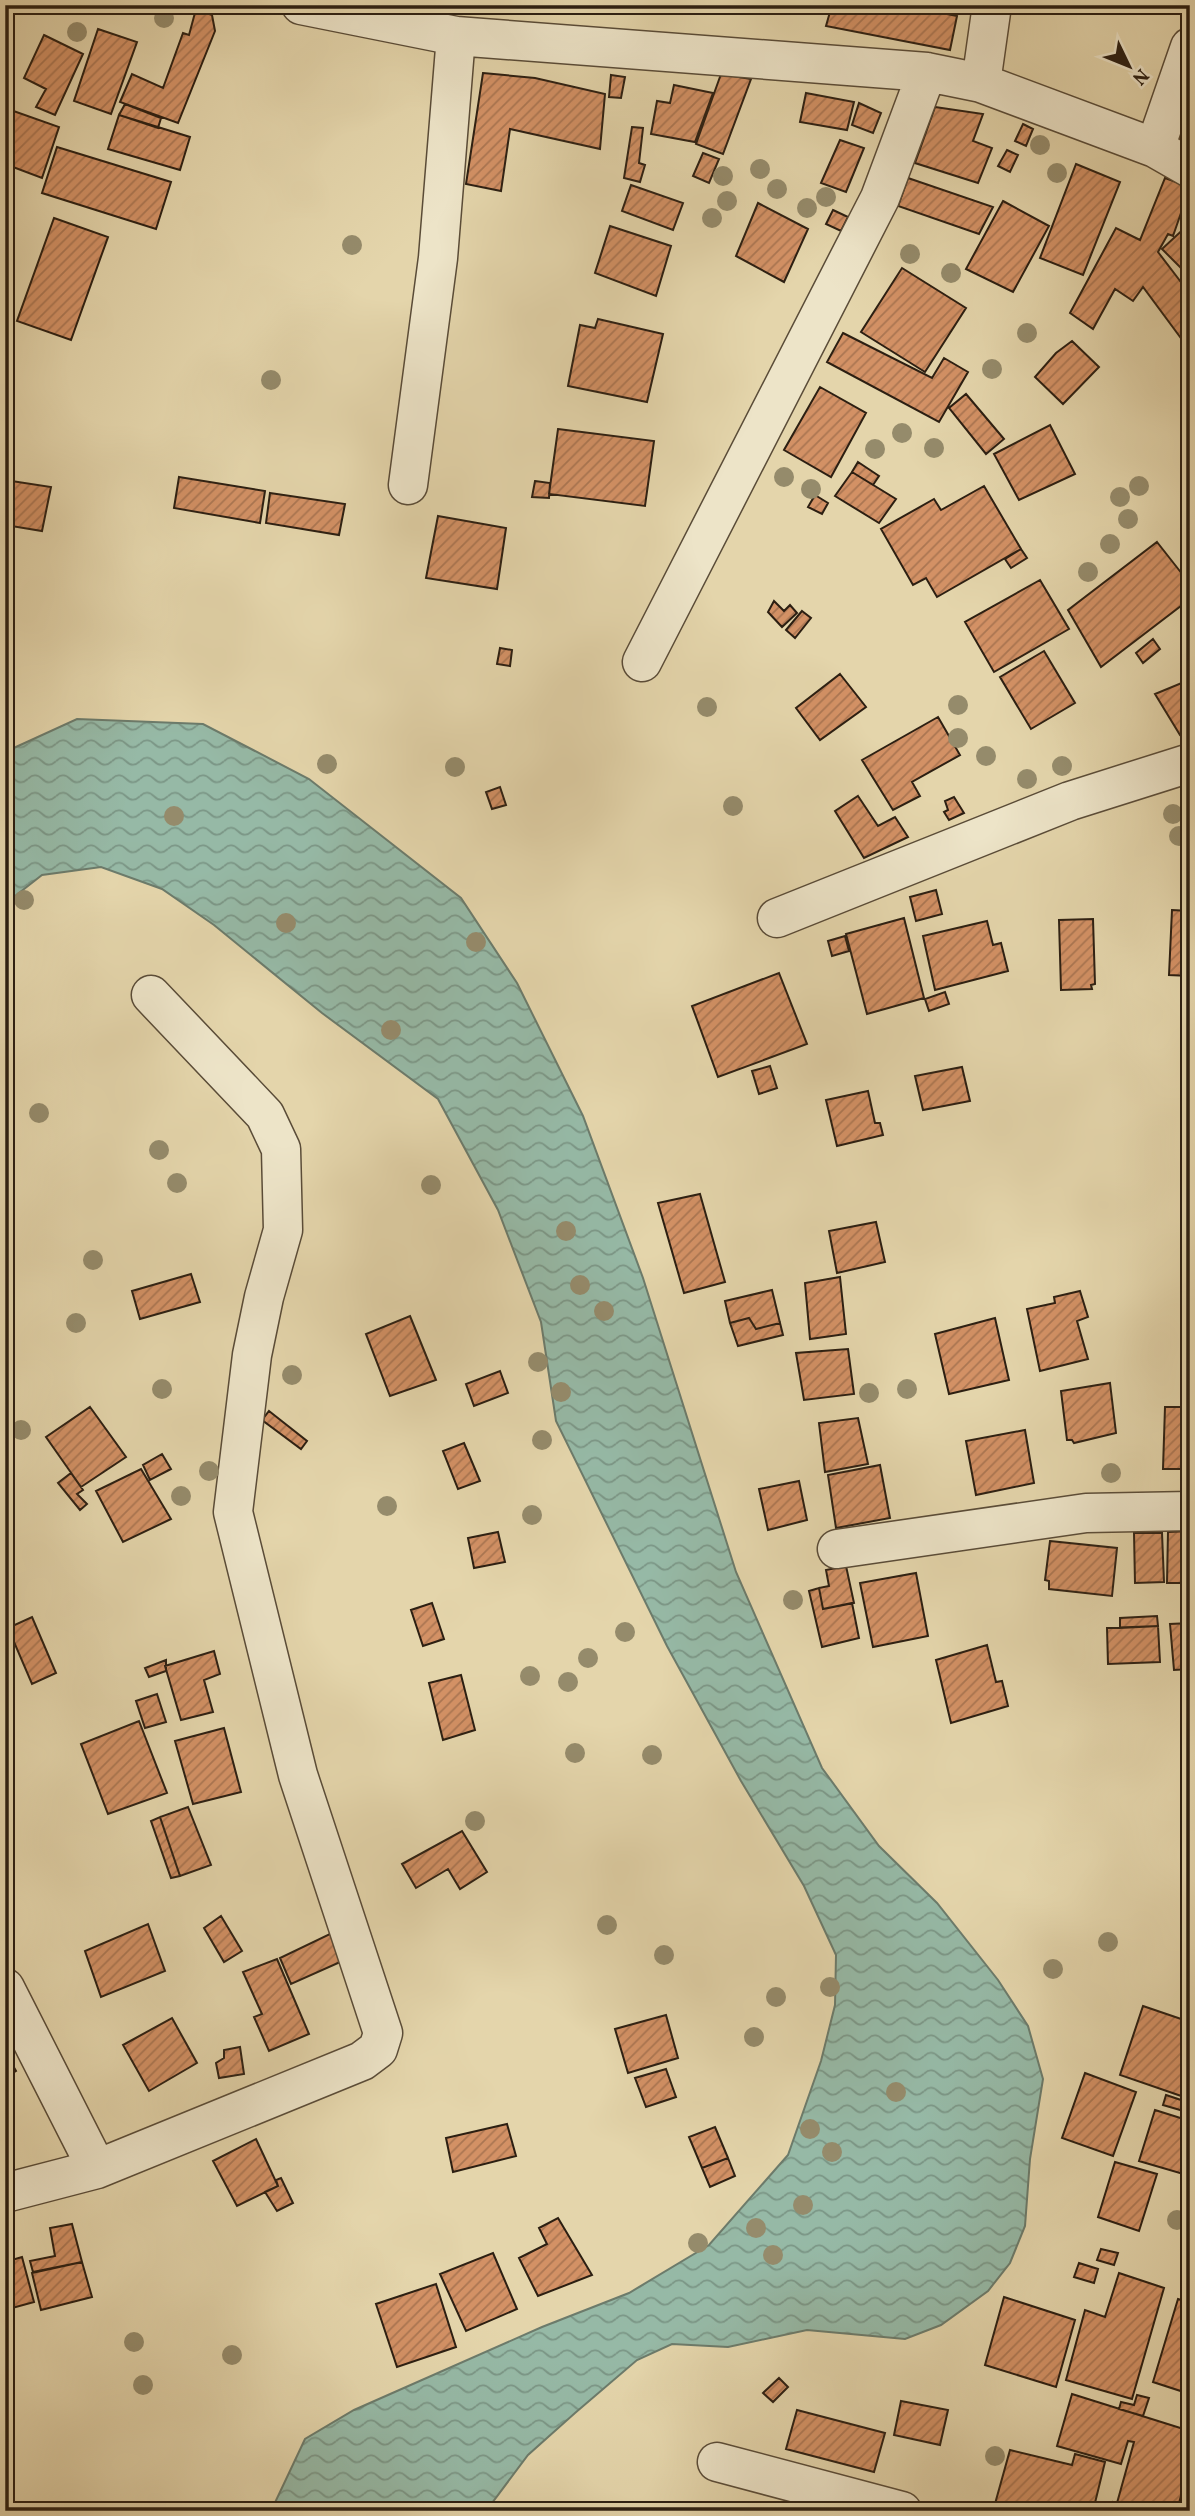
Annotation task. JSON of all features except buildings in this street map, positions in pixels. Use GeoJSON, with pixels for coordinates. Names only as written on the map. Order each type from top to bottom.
{"type":"FeatureCollection","features":[{"type":"Feature","properties":{"kind":"street"},"geometry":{"type":"LineString","coordinates":[[301,5],[456,36],[927,72],[981,83],[1155,148],[1190,168]]}},
{"type":"Feature","properties":{"kind":"street"},"geometry":{"type":"LineString","coordinates":[[981,83],[992,5]]}},
{"type":"Feature","properties":{"kind":"street"},"geometry":{"type":"LineString","coordinates":[[408,485],[438,258],[456,36]]}},
{"type":"Feature","properties":{"kind":"street"},"geometry":{"type":"LineString","coordinates":[[1155,148],[1190,47]]}},
{"type":"Feature","properties":{"kind":"street"},"geometry":{"type":"LineString","coordinates":[[642,662],[880,198],[927,72]]}},
{"type":"Feature","properties":{"kind":"street"},"geometry":{"type":"LineString","coordinates":[[777,918],[1070,801],[1190,763]]}},
{"type":"Feature","properties":{"kind":"street"},"geometry":{"type":"LineString","coordinates":[[5,2193],[97,2169],[362,2061],[378,2049],[383,2033],[298,1775],[233,1512],[252,1355],[264,1297],[283,1230],[281,1149],[265,1115],[151,995]]}},
{"type":"Feature","properties":{"kind":"street"},"geometry":{"type":"LineString","coordinates":[[837,1549],[1086,1513],[1190,1511]]}},
{"type":"Feature","properties":{"kind":"street"},"geometry":{"type":"LineString","coordinates":[[5,1988],[97,2169]]}},
{"type":"Feature","properties":{"kind":"street"},"geometry":{"type":"LineString","coordinates":[[717,2462],[902,2511]]}},
{"type":"Feature","properties":{"kind":"water"},"geometry":{"type":"Polygon","coordinates":[[[77,719],[203,724],[309,779],[461,898],[517,983],[583,1116],[643,1278],[736,1572],[822,1768],[879,1846],[937,1903],[998,1980],[1028,2026],[1043,2079],[1030,2159],[1025,2226],[1010,2263],[988,2291],[941,2325],[905,2339],[807,2330],[728,2347],[672,2344],[637,2360],[528,2455],[486,2511],[271,2511],[305,2439],[354,2410],[542,2327],[629,2293],[709,2245],[788,2155],[821,2061],[835,2005],[836,1955],[804,1886],[741,1781],[667,1646],[556,1421],[541,1322],[498,1210],[438,1099],[322,1013],[214,925],[162,889],[101,867],[42,875],[5,904],[5,752],[77,719]]]}}]}
